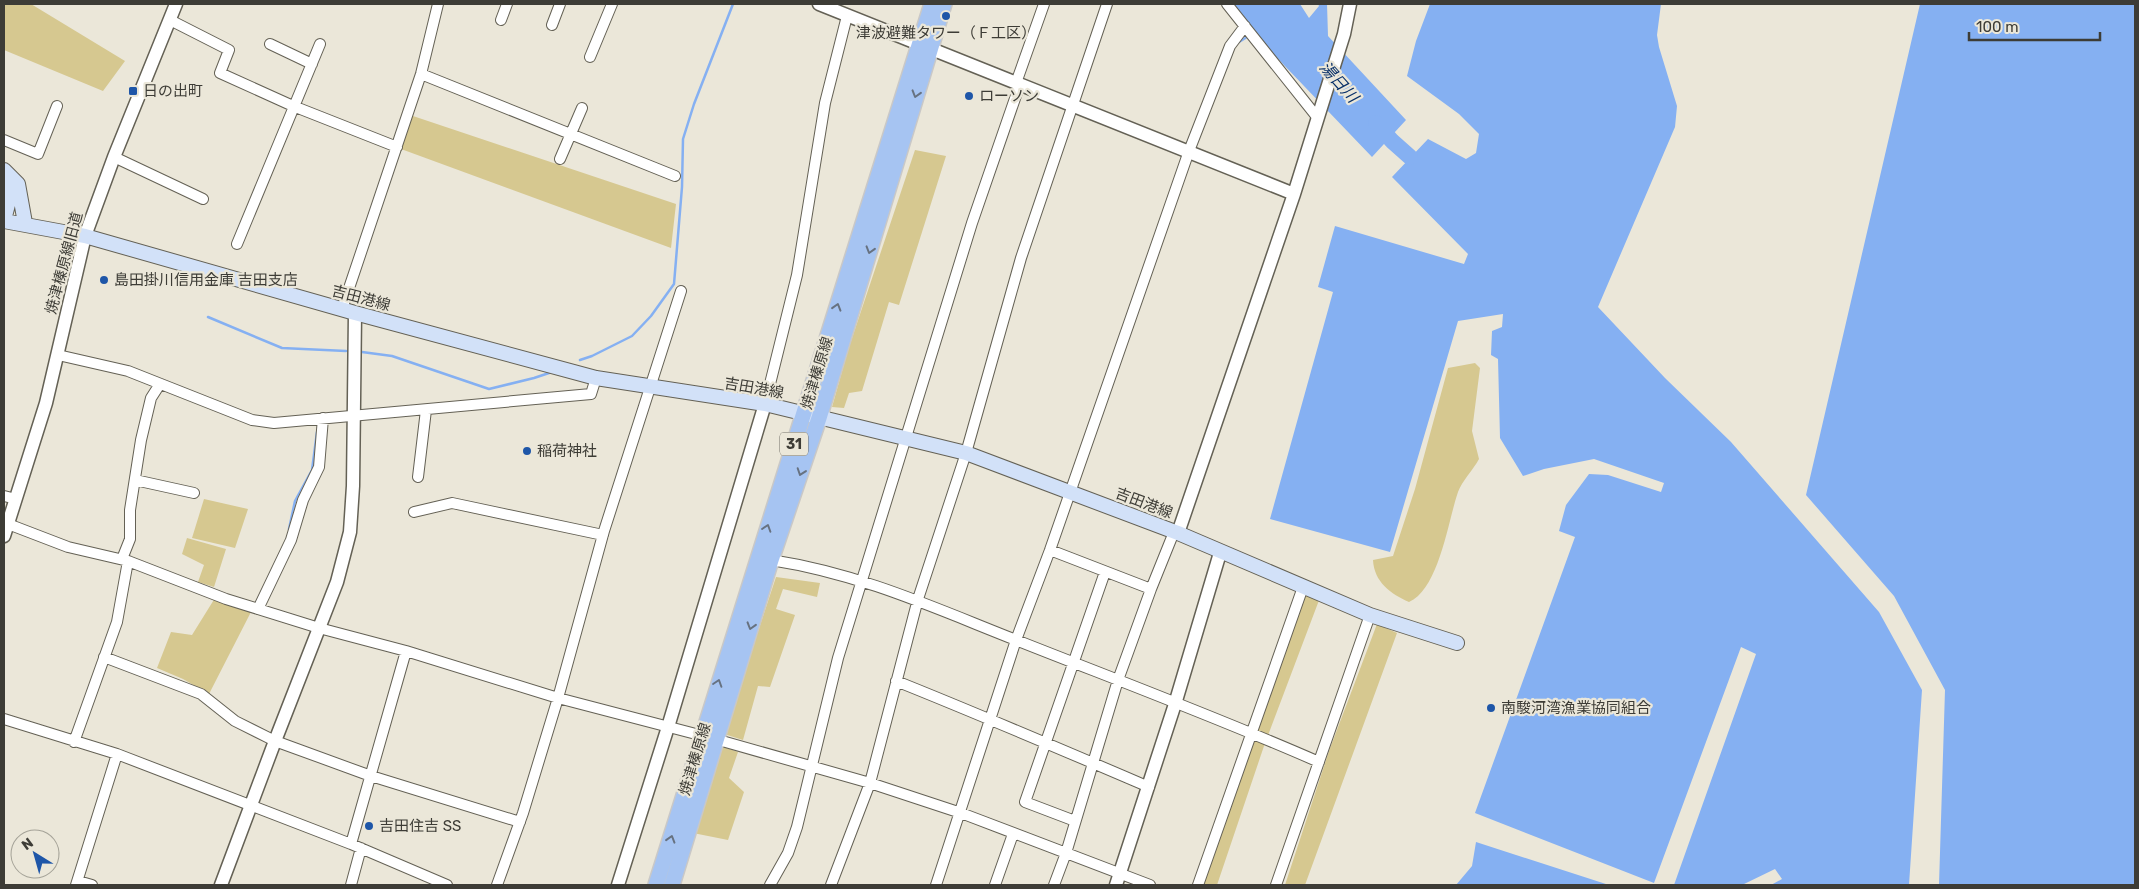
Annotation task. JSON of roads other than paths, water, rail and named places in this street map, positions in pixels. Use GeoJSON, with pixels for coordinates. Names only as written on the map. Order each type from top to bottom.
{"type":"FeatureCollection","features":[{"type":"Feature","properties":{"kind":"main road","name":"焼津榛原線"},"geometry":{"type":"LineString","coordinates":[[656,885],[819,418],[925,45],[932,4]]}},
{"type":"Feature","properties":{"kind":"main road","name":"焼津榛原線"},"geometry":{"type":"LineString","coordinates":[[672,885],[709,737],[804,414],[925,45],[944,4]]}},
{"type":"Feature","properties":{"kind":"main road"},"geometry":{"type":"LineString","coordinates":[[4,220],[12,188],[8,174]]}},
{"type":"Feature","properties":{"kind":"main road"},"geometry":{"type":"LineString","coordinates":[[8,174],[18,184],[25,223]]}},
{"type":"Feature","properties":{"kind":"main road","name":"吉田港線"},"geometry":{"type":"LineString","coordinates":[[4,220],[85,236],[348,311],[596,378],[765,404],[966,453],[1176,533],[1370,615],[1457,643]]}},
{"type":"Feature","properties":{"kind":"street","name":"焼津榛原線旧道"},"geometry":{"type":"LineString","coordinates":[[4,536],[8,524],[10,497],[46,403],[85,236],[114,157],[176,4]]}},
{"type":"Feature","properties":{"kind":"street"},"geometry":{"type":"LineString","coordinates":[[221,885],[337,582],[350,532],[353,486],[348,311],[421,74],[438,4]]}},
{"type":"Feature","properties":{"kind":"street"},"geometry":{"type":"LineString","coordinates":[[501,20],[507,4]]}},
{"type":"Feature","properties":{"kind":"street"},"geometry":{"type":"LineString","coordinates":[[552,26],[560,4]]}},
{"type":"Feature","properties":{"kind":"street"},"geometry":{"type":"LineString","coordinates":[[590,57],[612,4]]}},
{"type":"Feature","properties":{"kind":"street"},"geometry":{"type":"LineString","coordinates":[[819,4],[1294,194]]}},
{"type":"Feature","properties":{"kind":"street"},"geometry":{"type":"LineString","coordinates":[[770,885],[788,853],[797,827],[838,658],[972,223],[1044,4]]}},
{"type":"Feature","properties":{"kind":"street"},"geometry":{"type":"LineString","coordinates":[[831,885],[870,782],[918,599],[966,453],[1021,258],[1107,4]]}},
{"type":"Feature","properties":{"kind":"street"},"geometry":{"type":"LineString","coordinates":[[1227,4],[1318,115]]}},
{"type":"Feature","properties":{"kind":"street"},"geometry":{"type":"LineString","coordinates":[[1054,885],[1066,853],[1118,680],[1151,589],[1176,533],[1294,194],[1344,34],[1350,4]]}},
{"type":"Feature","properties":{"kind":"street"},"geometry":{"type":"LineString","coordinates":[[618,885],[668,727],[765,404],[798,275],[825,104],[847,16]]}},
{"type":"Feature","properties":{"kind":"street"},"geometry":{"type":"LineString","coordinates":[[170,20],[229,50],[220,74],[397,148]]}},
{"type":"Feature","properties":{"kind":"street"},"geometry":{"type":"LineString","coordinates":[[936,885],[1016,640],[1050,550],[1189,151],[1230,46],[1245,26]]}},
{"type":"Feature","properties":{"kind":"street"},"geometry":{"type":"LineString","coordinates":[[270,44],[312,64]]}},
{"type":"Feature","properties":{"kind":"street"},"geometry":{"type":"LineString","coordinates":[[237,244],[320,44]]}},
{"type":"Feature","properties":{"kind":"street"},"geometry":{"type":"LineString","coordinates":[[421,74],[675,176]]}},
{"type":"Feature","properties":{"kind":"street"},"geometry":{"type":"LineString","coordinates":[[4,140],[38,154],[57,106]]}},
{"type":"Feature","properties":{"kind":"street"},"geometry":{"type":"LineString","coordinates":[[560,159],[582,108]]}},
{"type":"Feature","properties":{"kind":"street"},"geometry":{"type":"LineString","coordinates":[[114,157],[203,199]]}},
{"type":"Feature","properties":{"kind":"street"},"geometry":{"type":"LineString","coordinates":[[498,885],[520,822],[558,698],[603,534],[648,387],[680,291]]}},
{"type":"Feature","properties":{"kind":"street"},"geometry":{"type":"LineString","coordinates":[[58,355],[128,371],[252,420],[274,423],[592,394],[596,378]]}},
{"type":"Feature","properties":{"kind":"street"},"geometry":{"type":"LineString","coordinates":[[74,742],[116,622],[130,539],[130,510],[141,440],[151,398],[160,384]]}},
{"type":"Feature","properties":{"kind":"street"},"geometry":{"type":"LineString","coordinates":[[418,477],[426,410]]}},
{"type":"Feature","properties":{"kind":"street"},"geometry":{"type":"LineString","coordinates":[[258,609],[292,540],[303,500],[319,467],[322,418]]}},
{"type":"Feature","properties":{"kind":"street"},"geometry":{"type":"LineString","coordinates":[[135,480],[194,492]]}},
{"type":"Feature","properties":{"kind":"street"},"geometry":{"type":"LineString","coordinates":[[414,512],[452,503],[603,534]]}},
{"type":"Feature","properties":{"kind":"street"},"geometry":{"type":"LineString","coordinates":[[8,524],[68,548],[125,560],[226,599],[319,628],[406,651],[558,698],[709,737],[870,782],[961,813],[1150,885]]}},
{"type":"Feature","properties":{"kind":"street"},"geometry":{"type":"LineString","coordinates":[[1050,550],[1151,589]]}},
{"type":"Feature","properties":{"kind":"street"},"geometry":{"type":"LineString","coordinates":[[1116,885],[1175,704],[1220,552]]}},
{"type":"Feature","properties":{"kind":"street"},"geometry":{"type":"LineString","coordinates":[[771,560],[810,566],[862,580],[918,599],[1175,704],[1253,732],[1319,762]]}},
{"type":"Feature","properties":{"kind":"street"},"geometry":{"type":"LineString","coordinates":[[1075,822],[1025,802],[1105,572]]}},
{"type":"Feature","properties":{"kind":"street"},"geometry":{"type":"LineString","coordinates":[[1198,885],[1303,587]]}},
{"type":"Feature","properties":{"kind":"street"},"geometry":{"type":"LineString","coordinates":[[1276,885],[1370,615]]}},
{"type":"Feature","properties":{"kind":"street"},"geometry":{"type":"LineString","coordinates":[[350,885],[371,776],[406,651]]}},
{"type":"Feature","properties":{"kind":"street"},"geometry":{"type":"LineString","coordinates":[[104,657],[201,694],[235,721],[275,741],[371,776],[520,822]]}},
{"type":"Feature","properties":{"kind":"street"},"geometry":{"type":"LineString","coordinates":[[896,680],[991,718],[1045,744],[1149,786]]}},
{"type":"Feature","properties":{"kind":"street"},"geometry":{"type":"LineString","coordinates":[[4,719],[117,754],[356,846],[448,885]]}},
{"type":"Feature","properties":{"kind":"street"},"geometry":{"type":"LineString","coordinates":[[92,885],[77,883],[117,754]]}},
{"type":"Feature","properties":{"kind":"street"},"geometry":{"type":"LineString","coordinates":[[995,885],[1013,834]]}},
{"type":"Feature","properties":{"kind":"water"},"geometry":{"type":"Polygon","coordinates":[[[1230,4],[1300,4],[1309,18],[1319,6],[1318,4],[1327,4],[1328,36],[1406,120],[1372,157],[1234,13],[1230,4]]]}},
{"type":"Feature","properties":{"kind":"water"},"geometry":{"type":"Polygon","coordinates":[[[1430,4],[1661,4],[1657,35],[1677,106],[1675,127],[1598,307],[1665,378],[1731,442],[1879,612],[1922,690],[1909,885],[1771,885],[1782,879],[1775,869],[1742,885],[1674,885],[1756,654],[1741,647],[1654,883],[1475,813],[1575,537],[1559,531],[1566,505],[1589,474],[1608,475],[1661,492],[1664,483],[1594,459],[1544,469],[1523,476],[1500,438],[1498,359],[1491,355],[1492,331],[1502,327],[1503,314],[1458,321],[1390,552],[1270,519],[1333,292],[1318,287],[1335,226],[1464,264],[1468,254],[1392,177],[1428,139],[1466,159],[1476,153],[1479,134],[1459,114],[1407,76],[1416,41],[1430,4]]]}},
{"type":"Feature","properties":{"kind":"water"},"geometry":{"type":"Polygon","coordinates":[[[1920,4],[2135,4],[2135,885],[1939,885],[1945,690],[1894,596],[1806,495],[1920,4]]]}},
{"type":"Feature","properties":{"kind":"water"},"geometry":{"type":"Polygon","coordinates":[[[1476,842],[1609,885],[1456,885],[1472,866],[1476,842]]]}},
{"type":"Feature","properties":{"kind":"waterway"},"geometry":{"type":"LineString","coordinates":[[580,360],[632,336],[651,316],[674,284],[682,187],[683,139],[694,104],[733,4]]}},
{"type":"Feature","properties":{"kind":"waterway"},"geometry":{"type":"LineString","coordinates":[[1239,42],[1247,37]]}},
{"type":"Feature","properties":{"kind":"waterway","name":"湯日川"},"geometry":{"type":"LineString","coordinates":[[1376,123],[1410,157]]}},
{"type":"Feature","properties":{"kind":"waterway"},"geometry":{"type":"LineString","coordinates":[[208,317],[282,348],[346,351]]}},
{"type":"Feature","properties":{"kind":"waterway"},"geometry":{"type":"LineString","coordinates":[[362,352],[392,356],[489,389],[549,373]]}},
{"type":"Feature","properties":{"kind":"waterway"},"geometry":{"type":"LineString","coordinates":[[289,529],[295,501],[312,470],[317,432]]}},
{"type":"Feature","properties":{"kind":"place","name":"津波避難タワー（Ｆ工区）"},"geometry":{"type":"Point","coordinates":[946,16]}},
{"type":"Feature","properties":{"kind":"place","name":"日の出町"},"geometry":{"type":"Point","coordinates":[133,91]}},
{"type":"Feature","properties":{"kind":"place","name":"ローソン"},"geometry":{"type":"Point","coordinates":[969,96]}},
{"type":"Feature","properties":{"kind":"place","name":"島田掛川信用金庫 吉田支店"},"geometry":{"type":"Point","coordinates":[104,280]}},
{"type":"Feature","properties":{"kind":"place","name":"稲荷神社"},"geometry":{"type":"Point","coordinates":[527,451]}},
{"type":"Feature","properties":{"kind":"place","name":"南駿河湾漁業協同組合"},"geometry":{"type":"Point","coordinates":[1491,708]}},
{"type":"Feature","properties":{"kind":"place","name":"吉田住吉 SS"},"geometry":{"type":"Point","coordinates":[369,826]}}]}
